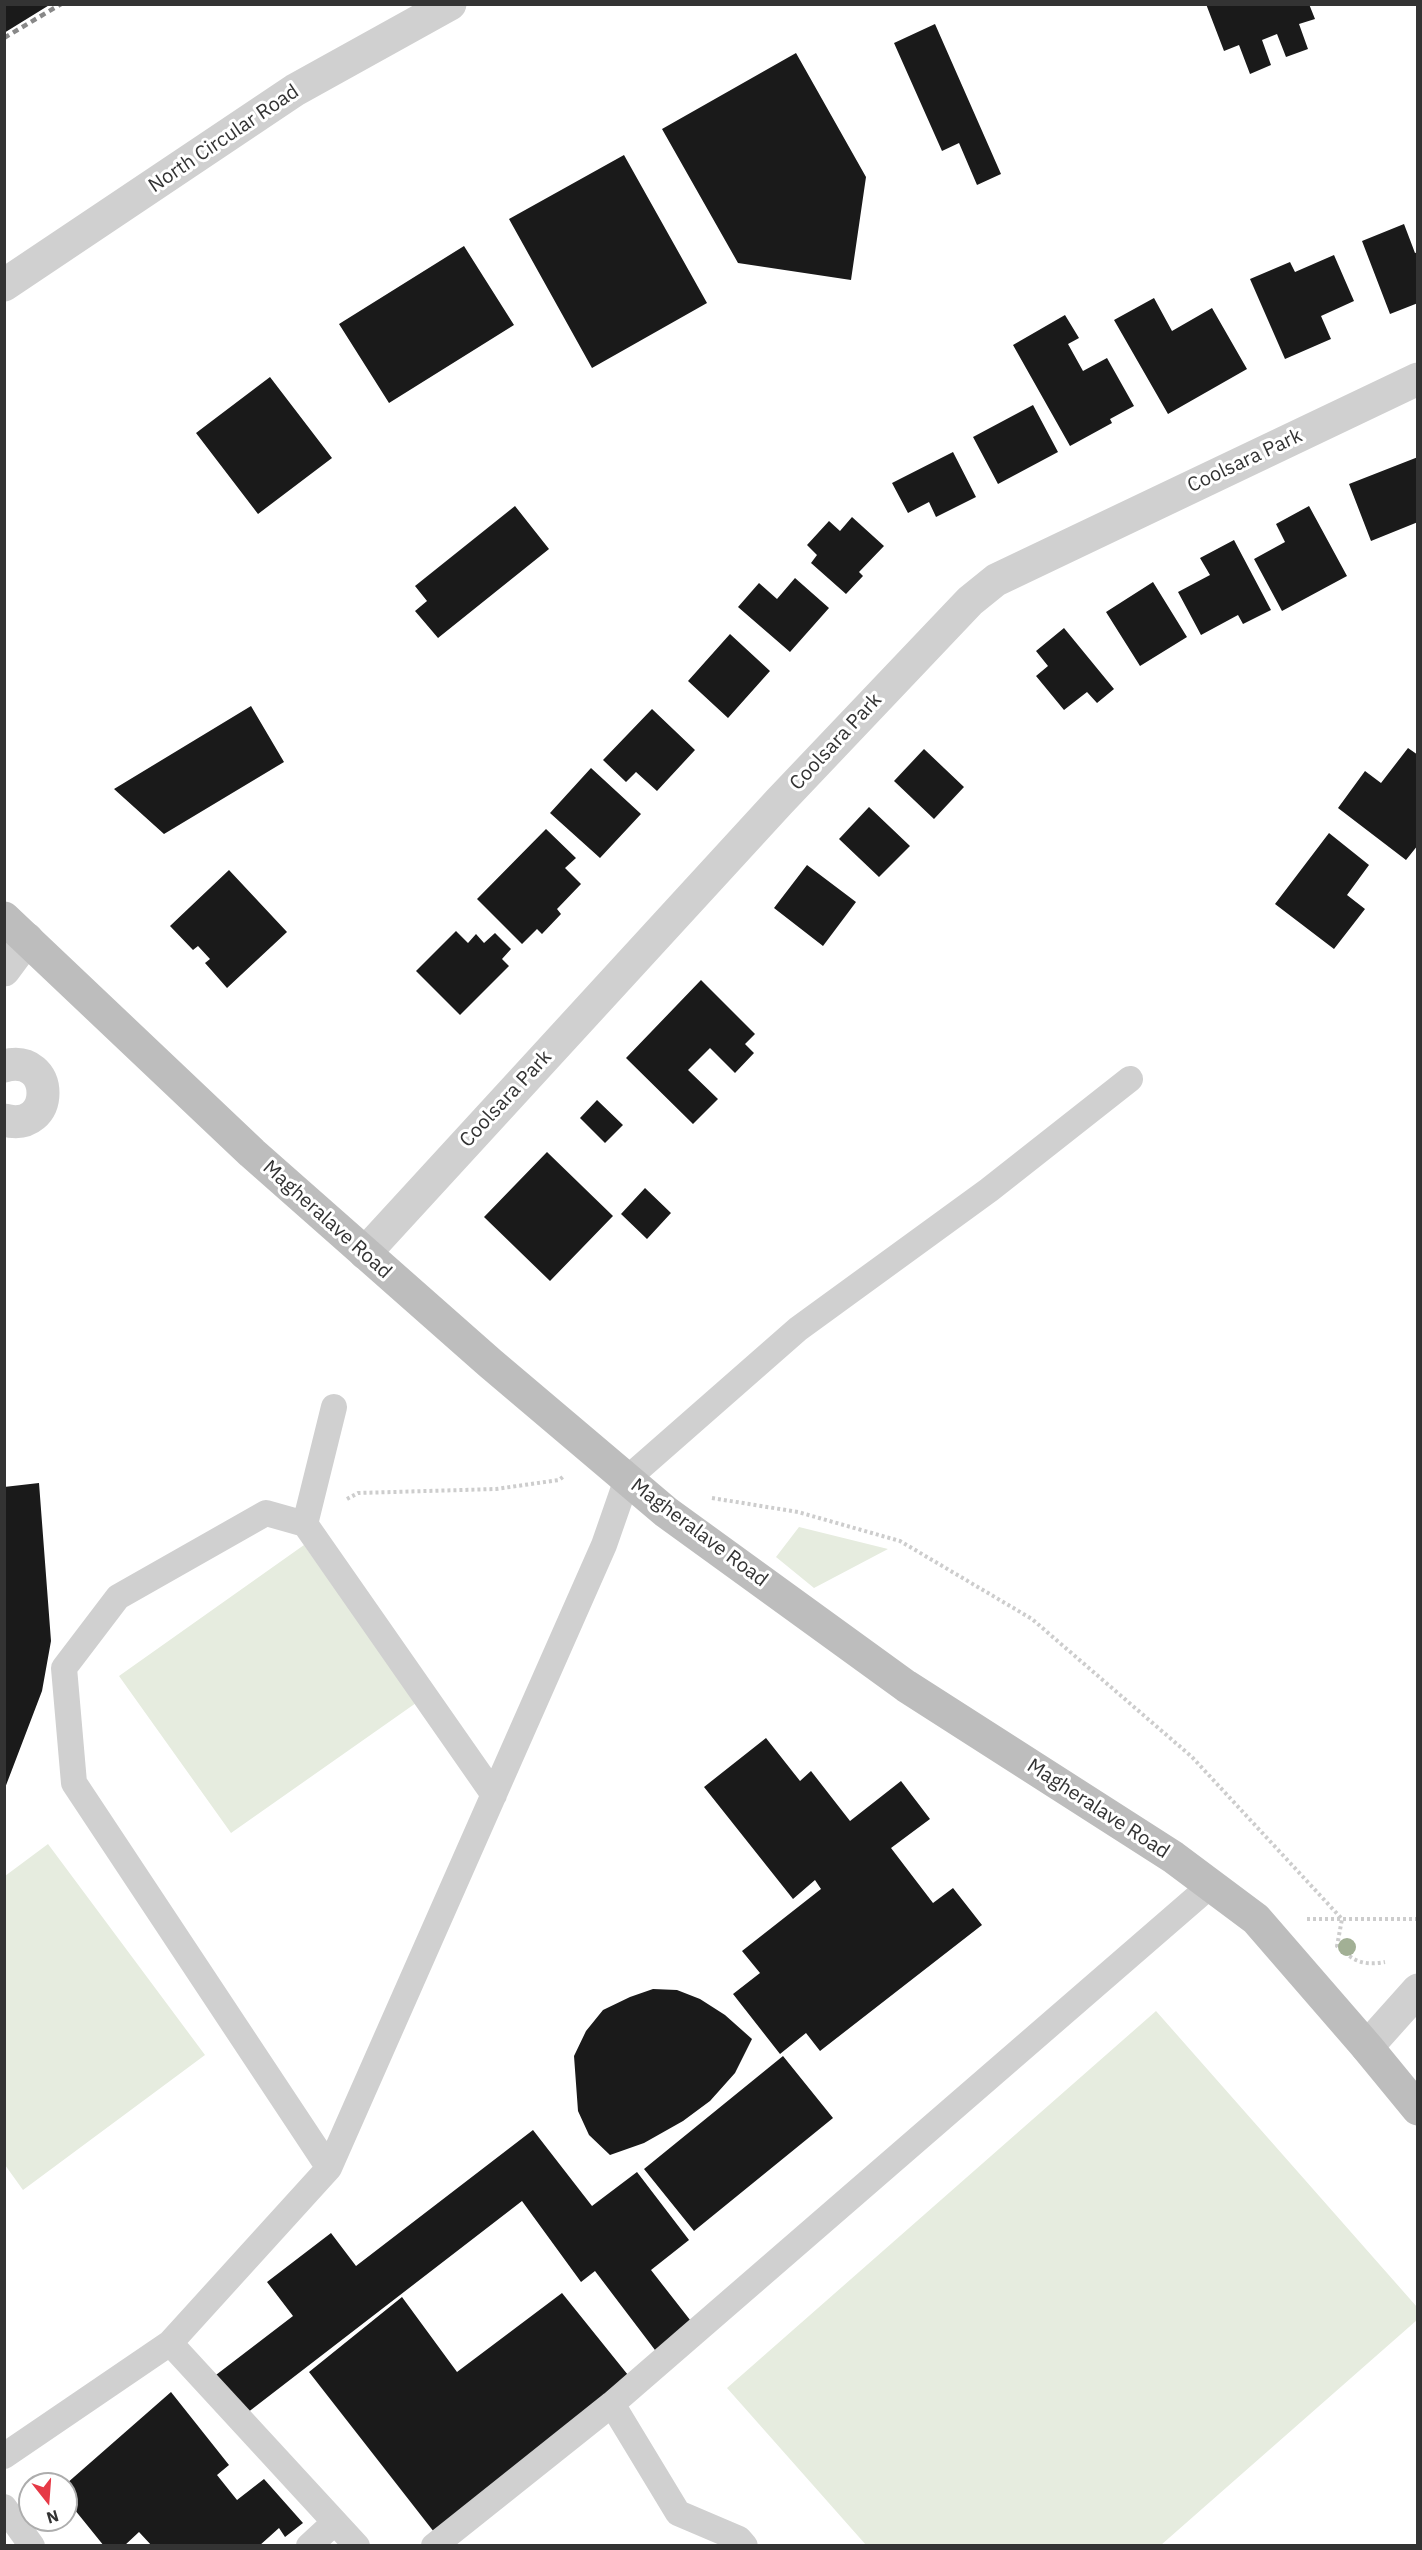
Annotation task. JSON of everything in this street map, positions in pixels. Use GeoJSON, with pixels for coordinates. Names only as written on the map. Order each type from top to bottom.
{"type":"FeatureCollection","features":[{"type":"Feature","properties":{"kind":"street","name":"North Circular Road"},"geometry":{"type":"LineString","coordinates":[[4,285],[295,90],[450,4]]}},
{"type":"Feature","properties":{"kind":"street","name":"Coolsara Park"},"geometry":{"type":"LineString","coordinates":[[365,1253],[779,802],[970,601],[996,580],[1418,379]]}},
{"type":"Feature","properties":{"kind":"street","name":"Magheralave Road"},"geometry":{"type":"LineString","coordinates":[[16,928],[252,1153],[666,1512],[906,1686],[1173,1857],[1256,1920],[1418,2109]]}},
{"type":"Feature","properties":{"kind":"street"},"geometry":{"type":"LineString","coordinates":[[4,970],[16,928]]}},
{"type":"Feature","properties":{"kind":"street"},"geometry":{"type":"LineString","coordinates":[[4,1120],[15,1122],[34,1116],[40,1108],[44,1089],[41,1079],[34,1071],[16,1064],[5,1064]]}},
{"type":"Feature","properties":{"kind":"street"},"geometry":{"type":"LineString","coordinates":[[1367,2047],[1418,1990]]}},
{"type":"Feature","properties":{"kind":"lane"},"geometry":{"type":"LineString","coordinates":[[4,2456],[170,2343],[329,2168],[604,1545],[627,1479],[798,1329],[989,1190],[1130,1079]]}},
{"type":"Feature","properties":{"kind":"lane"},"geometry":{"type":"LineString","coordinates":[[305,1524],[334,1407]]}},
{"type":"Feature","properties":{"kind":"lane"},"geometry":{"type":"LineString","coordinates":[[329,2168],[74,1783],[64,1668],[118,1597],[266,1513],[305,1524],[494,1795]]}},
{"type":"Feature","properties":{"kind":"lane"},"geometry":{"type":"LineString","coordinates":[[434,2546],[612,2404],[1211,1885]]}},
{"type":"Feature","properties":{"kind":"lane"},"geometry":{"type":"LineString","coordinates":[[170,2343],[357,2546]]}},
{"type":"Feature","properties":{"kind":"lane"},"geometry":{"type":"LineString","coordinates":[[612,2404],[678,2513],[740,2539],[745,2546]]}},
{"type":"Feature","properties":{"kind":"lane"},"geometry":{"type":"LineString","coordinates":[[4,2507],[32,2546]]}},
{"type":"Feature","properties":{"kind":"lane"},"geometry":{"type":"LineString","coordinates":[[309,2546],[335,2523]]}},
{"type":"Feature","properties":{"kind":"path"},"geometry":{"type":"LineString","coordinates":[[305,1524],[358,1493],[496,1489],[559,1480],[598,1455]]}},
{"type":"Feature","properties":{"kind":"path"},"geometry":{"type":"LineString","coordinates":[[666,1512],[710,1497],[798,1512],[900,1541],[1032,1618],[1192,1757],[1342,1919]]}},
{"type":"Feature","properties":{"kind":"path"},"geometry":{"type":"LineString","coordinates":[[1342,1919],[1337,1946],[1351,1959],[1368,1965],[1385,1962]]}},
{"type":"Feature","properties":{"kind":"path"},"geometry":{"type":"LineString","coordinates":[[1256,1920],[1418,1919]]}},
{"type":"Feature","properties":{"kind":"shaded area"},"geometry":{"type":"Polygon","coordinates":[[[799,1527],[888,1549],[814,1588],[776,1557],[799,1527]]]}},
{"type":"Feature","properties":{"kind":"shaded area"},"geometry":{"type":"Polygon","coordinates":[[[304,1545],[416,1703],[231,1833],[119,1676],[304,1545]]]}},
{"type":"Feature","properties":{"kind":"shaded area"},"geometry":{"type":"Polygon","coordinates":[[[48,1844],[205,2055],[23,2190],[5,2165],[5,1876],[48,1844]]]}},
{"type":"Feature","properties":{"kind":"shaded area"},"geometry":{"type":"Polygon","coordinates":[[[1156,2011],[1417,2307],[1417,2320],[1161,2545],[866,2545],[727,2388],[1156,2011]]]}},
{"type":"Feature","properties":{"kind":"building"},"geometry":{"type":"Polygon","coordinates":[[[4,4],[51,4],[4,33],[4,4]]]}},
{"type":"Feature","properties":{"kind":"building"},"geometry":{"type":"Polygon","coordinates":[[[1206,4],[1309,4],[1315,19],[1299,24],[1308,49],[1286,57],[1277,34],[1262,40],[1271,65],[1250,74],[1239,45],[1224,51],[1206,4]]]}},
{"type":"Feature","properties":{"kind":"building"},"geometry":{"type":"Polygon","coordinates":[[[935,24],[1001,174],[977,185],[959,143],[942,151],[894,43],[935,24]]]}},
{"type":"Feature","properties":{"kind":"building"},"geometry":{"type":"Polygon","coordinates":[[[796,53],[866,177],[851,280],[738,263],[662,129],[796,53]]]}},
{"type":"Feature","properties":{"kind":"building"},"geometry":{"type":"Polygon","coordinates":[[[624,155],[707,303],[592,368],[509,219],[624,155]]]}},
{"type":"Feature","properties":{"kind":"building"},"geometry":{"type":"Polygon","coordinates":[[[1404,224],[1415,253],[1418,252],[1418,303],[1390,314],[1362,241],[1404,224]]]}},
{"type":"Feature","properties":{"kind":"building"},"geometry":{"type":"Polygon","coordinates":[[[464,246],[514,325],[389,403],[339,324],[464,246]]]}},
{"type":"Feature","properties":{"kind":"building"},"geometry":{"type":"Polygon","coordinates":[[[1334,255],[1354,301],[1321,316],[1331,339],[1285,359],[1250,279],[1290,262],[1295,272],[1334,255]]]}},
{"type":"Feature","properties":{"kind":"building"},"geometry":{"type":"Polygon","coordinates":[[[1154,298],[1172,331],[1212,308],[1247,369],[1168,414],[1114,320],[1154,298]]]}},
{"type":"Feature","properties":{"kind":"building"},"geometry":{"type":"Polygon","coordinates":[[[1065,315],[1079,338],[1068,344],[1083,371],[1107,358],[1134,406],[1110,419],[1112,423],[1070,446],[1013,345],[1065,315]]]}},
{"type":"Feature","properties":{"kind":"building"},"geometry":{"type":"Polygon","coordinates":[[[270,377],[332,458],[258,514],[196,433],[270,377]]]}},
{"type":"Feature","properties":{"kind":"building"},"geometry":{"type":"Polygon","coordinates":[[[1033,405],[1058,452],[998,484],[973,437],[1033,405]]]}},
{"type":"Feature","properties":{"kind":"building"},"geometry":{"type":"Polygon","coordinates":[[[953,452],[976,497],[936,517],[929,502],[908,513],[892,483],[953,452]]]}},
{"type":"Feature","properties":{"kind":"building"},"geometry":{"type":"Polygon","coordinates":[[[1418,457],[1418,522],[1371,541],[1349,484],[1418,457]]]}},
{"type":"Feature","properties":{"kind":"building"},"geometry":{"type":"Polygon","coordinates":[[[515,506],[549,549],[438,638],[415,611],[427,601],[415,586],[515,506]]]}},
{"type":"Feature","properties":{"kind":"building"},"geometry":{"type":"Polygon","coordinates":[[[1309,506],[1347,576],[1282,611],[1254,559],[1285,542],[1276,524],[1309,506]]]}},
{"type":"Feature","properties":{"kind":"building"},"geometry":{"type":"Polygon","coordinates":[[[852,517],[884,546],[859,572],[863,576],[846,594],[811,563],[817,555],[807,545],[829,521],[840,531],[852,517]]]}},
{"type":"Feature","properties":{"kind":"building"},"geometry":{"type":"Polygon","coordinates":[[[1234,540],[1271,610],[1243,624],[1238,615],[1201,635],[1178,592],[1210,575],[1200,558],[1234,540]]]}},
{"type":"Feature","properties":{"kind":"building"},"geometry":{"type":"Polygon","coordinates":[[[795,578],[829,608],[790,652],[738,607],[759,583],[777,599],[795,578]]]}},
{"type":"Feature","properties":{"kind":"building"},"geometry":{"type":"Polygon","coordinates":[[[1153,582],[1187,637],[1140,666],[1106,612],[1153,582]]]}},
{"type":"Feature","properties":{"kind":"building"},"geometry":{"type":"Polygon","coordinates":[[[1064,628],[1114,689],[1097,703],[1087,692],[1064,710],[1036,676],[1048,666],[1036,651],[1064,628]]]}},
{"type":"Feature","properties":{"kind":"building"},"geometry":{"type":"Polygon","coordinates":[[[730,634],[770,671],[728,718],[688,681],[730,634]]]}},
{"type":"Feature","properties":{"kind":"building"},"geometry":{"type":"Polygon","coordinates":[[[251,706],[284,762],[164,834],[114,789],[251,706]]]}},
{"type":"Feature","properties":{"kind":"building"},"geometry":{"type":"Polygon","coordinates":[[[652,709],[695,750],[657,791],[636,772],[626,782],[603,760],[652,709]]]}},
{"type":"Feature","properties":{"kind":"building"},"geometry":{"type":"Polygon","coordinates":[[[1408,748],[1418,755],[1418,845],[1406,860],[1338,808],[1365,771],[1381,783],[1408,748]]]}},
{"type":"Feature","properties":{"kind":"building"},"geometry":{"type":"Polygon","coordinates":[[[924,749],[964,787],[934,819],[894,781],[924,749]]]}},
{"type":"Feature","properties":{"kind":"building"},"geometry":{"type":"Polygon","coordinates":[[[591,768],[641,814],[600,858],[550,813],[591,768]]]}},
{"type":"Feature","properties":{"kind":"building"},"geometry":{"type":"Polygon","coordinates":[[[869,807],[910,846],[879,877],[839,839],[869,807]]]}},
{"type":"Feature","properties":{"kind":"building"},"geometry":{"type":"Polygon","coordinates":[[[546,829],[576,858],[565,868],[581,884],[557,909],[561,914],[542,934],[537,929],[522,944],[477,899],[546,829]]]}},
{"type":"Feature","properties":{"kind":"building"},"geometry":{"type":"Polygon","coordinates":[[[1329,833],[1369,865],[1347,895],[1365,909],[1334,949],[1275,904],[1329,833]]]}},
{"type":"Feature","properties":{"kind":"building"},"geometry":{"type":"Polygon","coordinates":[[[807,865],[856,902],[823,946],[774,908],[807,865]]]}},
{"type":"Feature","properties":{"kind":"building"},"geometry":{"type":"Polygon","coordinates":[[[229,870],[287,932],[227,988],[205,963],[210,959],[198,946],[193,950],[170,926],[229,870]]]}},
{"type":"Feature","properties":{"kind":"building"},"geometry":{"type":"Polygon","coordinates":[[[456,931],[468,943],[476,934],[484,943],[495,933],[511,949],[502,959],[509,966],[460,1015],[416,971],[456,931]]]}},
{"type":"Feature","properties":{"kind":"building"},"geometry":{"type":"Polygon","coordinates":[[[701,980],[755,1034],[745,1044],[754,1053],[735,1073],[710,1048],[688,1070],[718,1099],[693,1124],[626,1058],[701,980]]]}},
{"type":"Feature","properties":{"kind":"building"},"geometry":{"type":"Polygon","coordinates":[[[597,1100],[623,1125],[605,1143],[580,1118],[597,1100]]]}},
{"type":"Feature","properties":{"kind":"building"},"geometry":{"type":"Polygon","coordinates":[[[547,1152],[613,1216],[550,1281],[484,1217],[547,1152]]]}},
{"type":"Feature","properties":{"kind":"building"},"geometry":{"type":"Polygon","coordinates":[[[645,1188],[671,1213],[647,1239],[621,1214],[645,1188]]]}},
{"type":"Feature","properties":{"kind":"building"},"geometry":{"type":"Polygon","coordinates":[[[39,1483],[51,1641],[42,1691],[5,1788],[4,1487],[39,1483]]]}},
{"type":"Feature","properties":{"kind":"building"},"geometry":{"type":"Polygon","coordinates":[[[766,1738],[800,1781],[811,1771],[850,1821],[901,1781],[930,1819],[891,1848],[933,1903],[953,1888],[982,1925],[820,2051],[806,2033],[780,2054],[733,1994],[760,1973],[742,1951],[821,1889],[815,1880],[793,1899],[704,1787],[766,1738]]]}},
{"type":"Feature","properties":{"kind":"building"},"geometry":{"type":"Polygon","coordinates":[[[653,1989],[677,1990],[700,1999],[725,2015],[752,2039],[735,2073],[710,2101],[683,2121],[644,2143],[610,2155],[589,2135],[578,2111],[574,2056],[586,2031],[603,2010],[653,1989]]]}},
{"type":"Feature","properties":{"kind":"building"},"geometry":{"type":"Polygon","coordinates":[[[783,2056],[833,2118],[694,2231],[644,2169],[783,2056]]]}},
{"type":"Feature","properties":{"kind":"building"},"geometry":{"type":"Polygon","coordinates":[[[533,2130],[592,2206],[637,2172],[689,2240],[651,2270],[694,2325],[658,2354],[595,2271],[581,2282],[522,2201],[247,2413],[212,2378],[293,2316],[267,2282],[331,2233],[356,2266],[533,2130]]]}},
{"type":"Feature","properties":{"kind":"building"},"geometry":{"type":"Polygon","coordinates":[[[562,2293],[628,2375],[434,2532],[309,2372],[402,2297],[457,2372],[562,2293]]]}},
{"type":"Feature","properties":{"kind":"building"},"geometry":{"type":"Polygon","coordinates":[[[171,2392],[229,2465],[217,2475],[237,2500],[264,2479],[303,2523],[285,2537],[279,2528],[259,2546],[152,2546],[139,2532],[124,2546],[104,2546],[78,2514],[78,2473],[171,2392]]]}},
{"type":"Feature","properties":{"kind":"railway"},"geometry":{"type":"LineString","coordinates":[[4,38],[61,4]]}}]}
